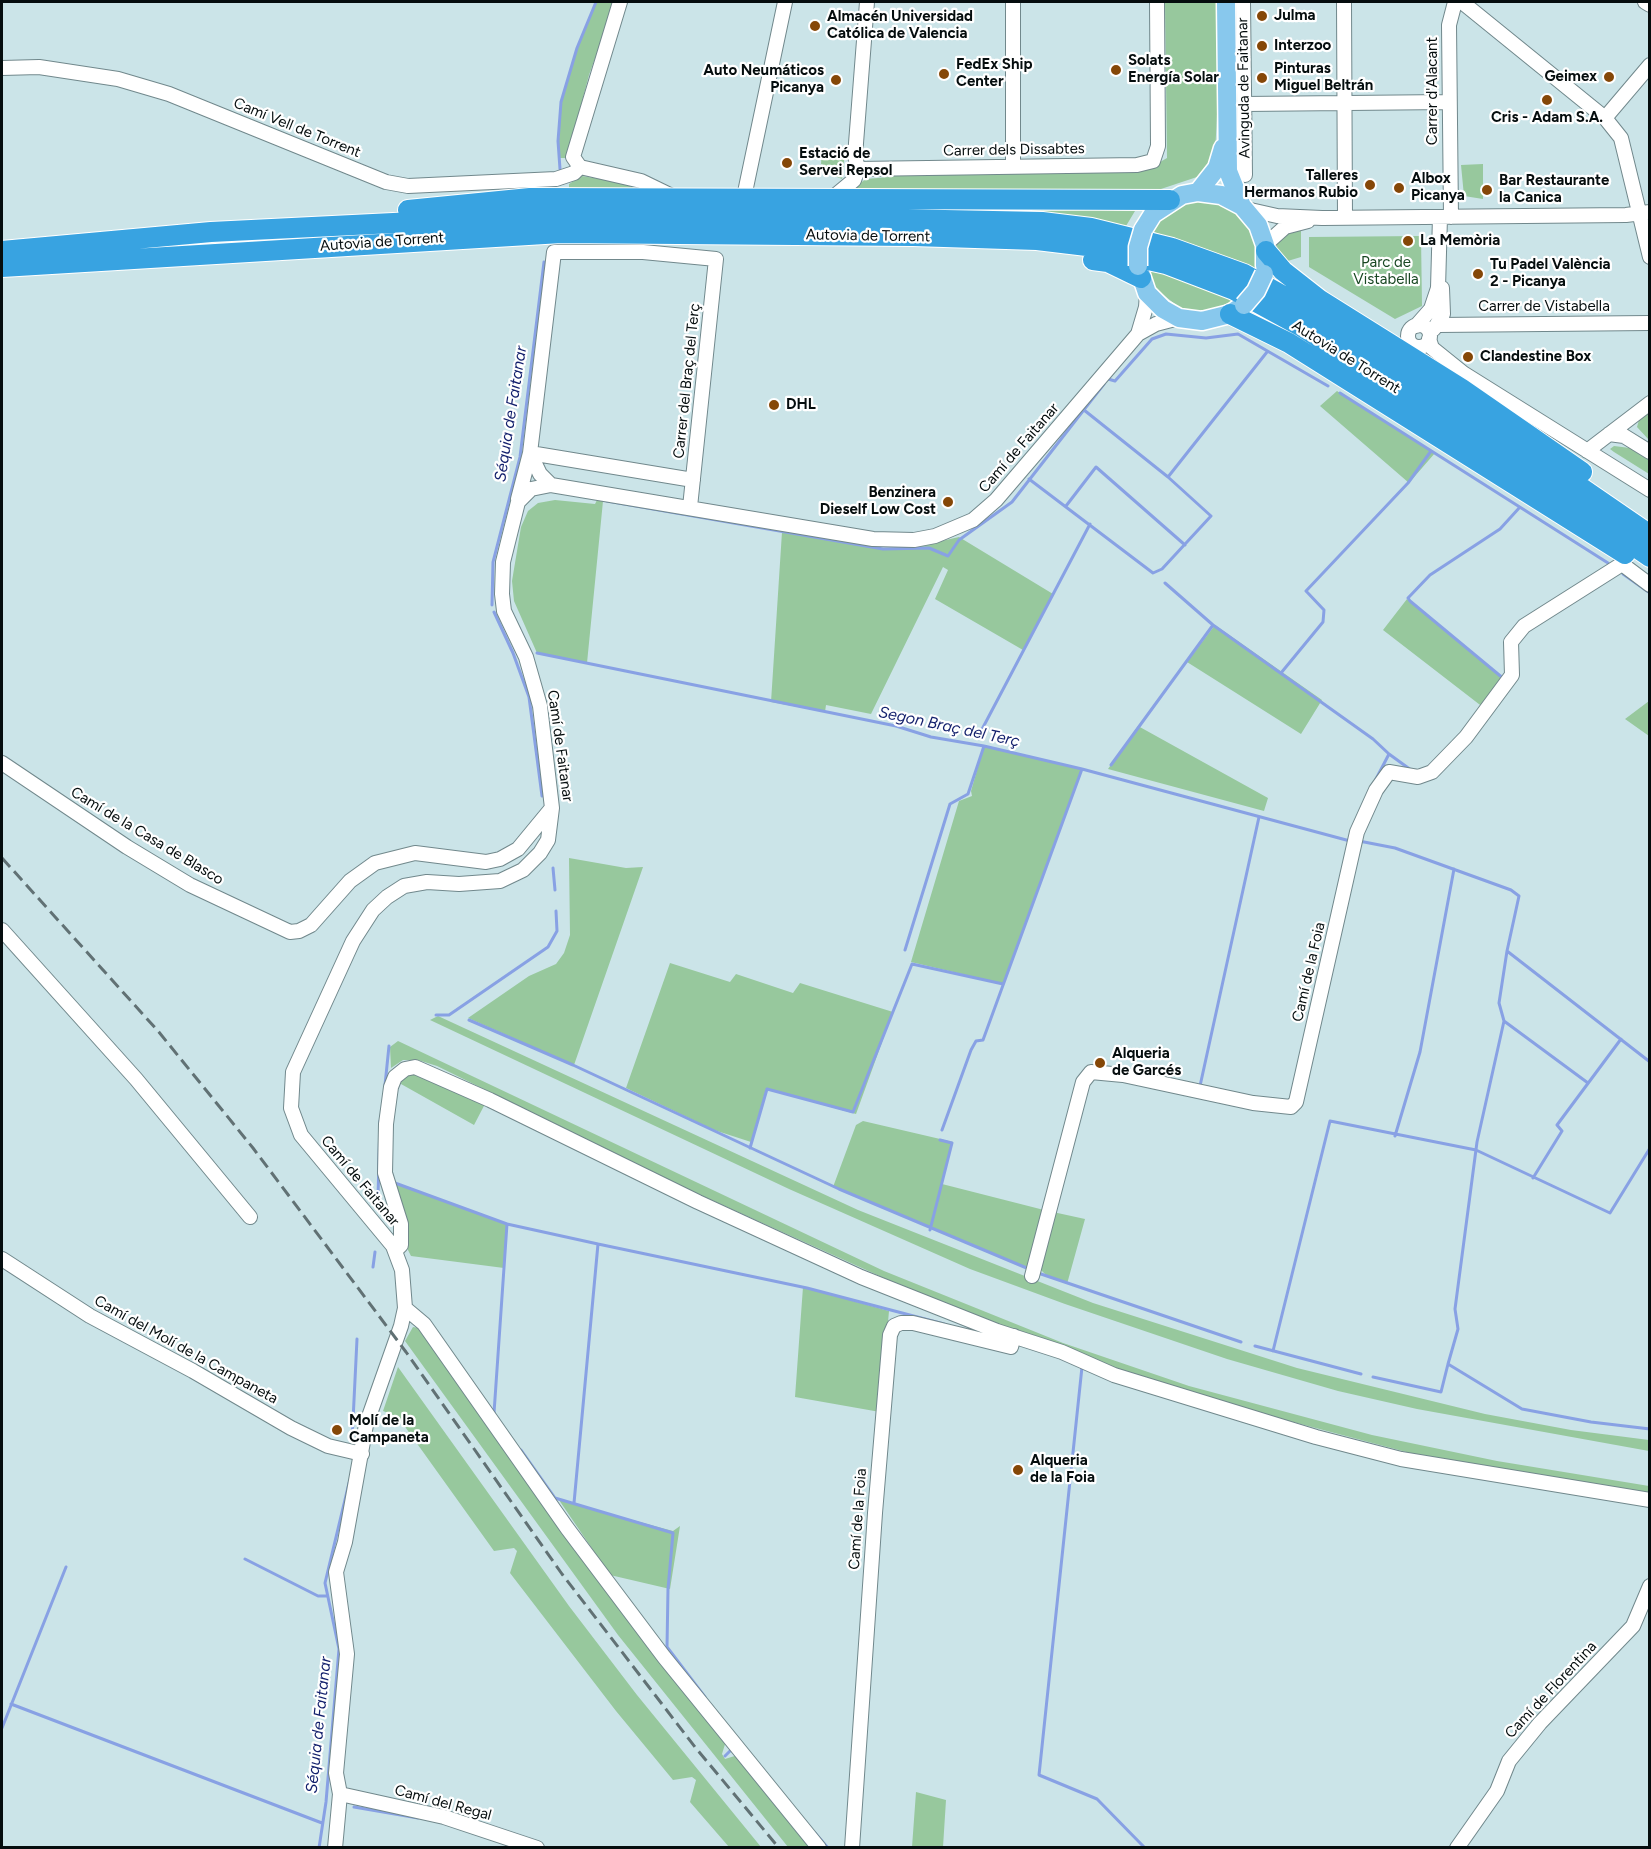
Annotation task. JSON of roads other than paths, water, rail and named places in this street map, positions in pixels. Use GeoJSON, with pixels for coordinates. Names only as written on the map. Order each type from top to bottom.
{"type":"FeatureCollection","features":[{"type":"Feature","properties":{"kind":"highway"},"geometry":{"type":"LineString","coordinates":[[211,232],[530,198],[1170,201]]}},
{"type":"Feature","properties":{"kind":"highway","name":"Autovia de Torrent"},"geometry":{"type":"LineString","coordinates":[[2,251],[211,232],[515,217],[650,214],[1030,222],[1091,228],[1172,248],[1244,274],[1311,311],[1545,463],[1650,535]]}},
{"type":"Feature","properties":{"kind":"highway"},"geometry":{"type":"LineString","coordinates":[[665,233],[854,247],[1038,252],[1108,262],[1142,279]]}},
{"type":"Feature","properties":{"kind":"highway","name":"Autovia de Torrent"},"geometry":{"type":"LineString","coordinates":[[2,267],[490,235],[665,233],[1037,240],[1087,246],[1166,264],[1234,290],[1302,327],[1545,485],[1650,557]]}},
{"type":"Feature","properties":{"kind":"highway"},"geometry":{"type":"LineString","coordinates":[[1266,248],[1286,274],[1320,300],[1506,419],[1650,522]]}},
{"type":"Feature","properties":{"kind":"highway"},"geometry":{"type":"LineString","coordinates":[[1237,310],[1650,570]]}},
{"type":"Feature","properties":{"kind":"main road"},"geometry":{"type":"LineString","coordinates":[[1226,2],[1235,103]]}},
{"type":"Feature","properties":{"kind":"main road","name":"Avinguda de Faitanar"},"geometry":{"type":"LineString","coordinates":[[1226,138],[1235,103]]}},
{"type":"Feature","properties":{"kind":"main road"},"geometry":{"type":"LineString","coordinates":[[1198,192],[1217,168],[1226,138]]}},
{"type":"Feature","properties":{"kind":"main road"},"geometry":{"type":"LineString","coordinates":[[1226,138],[1228,171],[1244,208],[1258,225],[1266,248],[1264,274],[1256,291],[1237,310],[1202,321],[1179,318],[1163,309],[1142,279],[1138,248],[1143,230],[1153,214],[1170,201],[1198,192],[1221,195],[1244,208]]}},
{"type":"Feature","properties":{"kind":"street"},"geometry":{"type":"LineString","coordinates":[[620,2],[573,156],[584,170],[641,182],[676,199]]}},
{"type":"Feature","properties":{"kind":"street"},"geometry":{"type":"LineString","coordinates":[[744,198],[784,2]]}},
{"type":"Feature","properties":{"kind":"street"},"geometry":{"type":"LineString","coordinates":[[829,201],[854,180],[858,168],[855,156],[867,2]]}},
{"type":"Feature","properties":{"kind":"street"},"geometry":{"type":"LineString","coordinates":[[1012,2],[1013,166]]}},
{"type":"Feature","properties":{"kind":"street","name":"Carrer dels Dissabtes"},"geometry":{"type":"LineString","coordinates":[[858,168],[1137,165],[1153,161],[1158,146],[1157,2]]}},
{"type":"Feature","properties":{"kind":"street","name":"Avinguda de Faitanar"},"geometry":{"type":"LineString","coordinates":[[1243,2],[1235,103],[1245,176]]}},
{"type":"Feature","properties":{"kind":"street"},"geometry":{"type":"LineString","coordinates":[[1344,2],[1345,218]]}},
{"type":"Feature","properties":{"kind":"street","name":"Carrer d'Alacant"},"geometry":{"type":"LineString","coordinates":[[1413,327],[1431,309],[1440,280],[1445,217],[1449,25],[1455,2]]}},
{"type":"Feature","properties":{"kind":"street"},"geometry":{"type":"LineString","coordinates":[[1462,2],[1605,118],[1621,138],[1644,213],[1650,258]]}},
{"type":"Feature","properties":{"kind":"street"},"geometry":{"type":"LineString","coordinates":[[1645,2],[1650,5]]}},
{"type":"Feature","properties":{"kind":"street"},"geometry":{"type":"LineString","coordinates":[[1605,118],[1650,65]]}},
{"type":"Feature","properties":{"kind":"street","name":"Camí Vell de Torrent"},"geometry":{"type":"LineString","coordinates":[[2,68],[39,67],[118,79],[169,94],[375,177],[408,186],[556,179],[574,173],[580,166]]}},
{"type":"Feature","properties":{"kind":"street"},"geometry":{"type":"LineString","coordinates":[[1235,103],[1449,102]]}},
{"type":"Feature","properties":{"kind":"street"},"geometry":{"type":"LineString","coordinates":[[1244,208],[1277,216],[1322,218],[1644,213]]}},
{"type":"Feature","properties":{"kind":"street"},"geometry":{"type":"LineString","coordinates":[[1266,248],[1285,227],[1322,218]]}},
{"type":"Feature","properties":{"kind":"street","name":"Camí de Faitanar"},"geometry":{"type":"LineString","coordinates":[[335,1848],[340,1794],[336,1773],[347,1654],[336,1572],[345,1542],[366,1425],[401,1326],[405,1308],[402,1270],[395,1251],[378,1226],[301,1135],[291,1108],[293,1072],[353,941],[373,910],[387,897],[404,886],[427,882],[500,881],[523,870],[540,853],[548,840],[552,807],[540,706],[526,657],[504,611],[502,594],[503,562],[530,453],[554,252],[643,252],[716,259]]}},
{"type":"Feature","properties":{"kind":"street","name":"Carrer del Braç del Terç"},"geometry":{"type":"LineString","coordinates":[[690,507],[716,259]]}},
{"type":"Feature","properties":{"kind":"street","name":"Camí de Faitanar"},"geometry":{"type":"LineString","coordinates":[[1138,334],[1146,307],[1142,279]]}},
{"type":"Feature","properties":{"kind":"street","name":"Carrer d'Alacant"},"geometry":{"type":"LineString","coordinates":[[1432,333],[1443,314],[1443,292],[1440,280]]}},
{"type":"Feature","properties":{"kind":"street","name":"Camí de Faitanar"},"geometry":{"type":"LineString","coordinates":[[551,485],[873,539],[914,540],[947,532],[973,520],[996,500],[1138,334],[1156,324],[1179,318]]}},
{"type":"Feature","properties":{"kind":"street","name":"Carrer de Vistabella"},"geometry":{"type":"LineString","coordinates":[[1432,333],[1650,322]]}},
{"type":"Feature","properties":{"kind":"street"},"geometry":{"type":"LineString","coordinates":[[1413,327],[1408,336],[1413,345],[1463,373],[1650,490]]}},
{"type":"Feature","properties":{"kind":"street"},"geometry":{"type":"LineString","coordinates":[[1384,340],[1398,338],[1413,327],[1425,327],[1432,333],[1432,348],[1463,373]]}},
{"type":"Feature","properties":{"kind":"street"},"geometry":{"type":"LineString","coordinates":[[1413,345],[1423,346],[1432,333]]}},
{"type":"Feature","properties":{"kind":"street"},"geometry":{"type":"LineString","coordinates":[[1587,451],[1650,403]]}},
{"type":"Feature","properties":{"kind":"street"},"geometry":{"type":"LineString","coordinates":[[1631,417],[1628,431],[1631,439]]}},
{"type":"Feature","properties":{"kind":"street"},"geometry":{"type":"LineString","coordinates":[[1610,434],[1631,439],[1650,452]]}},
{"type":"Feature","properties":{"kind":"street"},"geometry":{"type":"LineString","coordinates":[[530,453],[693,480]]}},
{"type":"Feature","properties":{"kind":"street"},"geometry":{"type":"LineString","coordinates":[[530,453],[540,474],[551,485]]}},
{"type":"Feature","properties":{"kind":"street"},"geometry":{"type":"LineString","coordinates":[[518,502],[531,489],[551,485]]}},
{"type":"Feature","properties":{"kind":"street","name":"Camí de la Foia"},"geometry":{"type":"LineString","coordinates":[[1032,1276],[1083,1082],[1091,1072],[1124,1075],[1280,1108],[1291,1107],[1296,1102],[1357,832],[1376,790],[1389,772],[1418,777],[1432,772],[1466,737],[1512,675],[1511,642],[1524,626],[1622,564],[1650,585]]}},
{"type":"Feature","properties":{"kind":"street","name":"Camí de la Casa de Blasco"},"geometry":{"type":"LineString","coordinates":[[2,763],[35,787],[181,879],[290,932],[299,932],[311,925],[350,881],[375,863],[415,853],[469,860],[500,859],[518,849],[552,807]]}},
{"type":"Feature","properties":{"kind":"street"},"geometry":{"type":"LineString","coordinates":[[2,930],[136,1078],[250,1217]]}},
{"type":"Feature","properties":{"kind":"street"},"geometry":{"type":"LineString","coordinates":[[395,1251],[400,1245],[401,1224],[386,1173],[386,1124],[391,1087],[395,1077],[405,1069],[415,1067],[490,1100],[698,1202],[861,1277],[1153,1389],[1316,1437],[1401,1459],[1650,1500]]}},
{"type":"Feature","properties":{"kind":"street","name":"Camí del Molí de la Campaneta"},"geometry":{"type":"LineString","coordinates":[[2,1258],[90,1316],[291,1428],[328,1446],[362,1455]]}},
{"type":"Feature","properties":{"kind":"street"},"geometry":{"type":"LineString","coordinates":[[405,1308],[424,1324],[567,1528],[657,1647],[819,1848]]}},
{"type":"Feature","properties":{"kind":"street","name":"Camí de la Foia"},"geometry":{"type":"LineString","coordinates":[[852,1848],[875,1513],[890,1335],[894,1326],[901,1323],[1011,1347],[1014,1336]]}},
{"type":"Feature","properties":{"kind":"street","name":"Camí de Florentina"},"geometry":{"type":"LineString","coordinates":[[1457,1848],[1497,1791],[1509,1761],[1540,1723],[1633,1626],[1650,1586]]}},
{"type":"Feature","properties":{"kind":"street","name":"Camí del Regal"},"geometry":{"type":"LineString","coordinates":[[340,1794],[444,1817],[537,1848]]}},
{"type":"Feature","properties":{"kind":"waterway","name":"Séquia de Faitanar"},"geometry":{"type":"LineString","coordinates":[[560,169],[558,141],[561,102],[577,48],[596,2]]}},
{"type":"Feature","properties":{"kind":"waterway","name":"Séquia de Faitanar"},"geometry":{"type":"LineString","coordinates":[[492,605],[493,562],[520,457],[544,262]]}},
{"type":"Feature","properties":{"kind":"waterway"},"geometry":{"type":"LineString","coordinates":[[1108,379],[1115,381],[1152,339],[1166,334],[1206,338],[1238,334],[1328,386]]}},
{"type":"Feature","properties":{"kind":"waterway"},"geometry":{"type":"LineString","coordinates":[[1029,479],[1153,573],[1162,569],[1211,516],[1168,477],[1267,352]]}},
{"type":"Feature","properties":{"kind":"waterway"},"geometry":{"type":"LineString","coordinates":[[607,501],[883,549],[929,548],[948,556],[959,540],[1012,502],[1104,384]]}},
{"type":"Feature","properties":{"kind":"waterway"},"geometry":{"type":"LineString","coordinates":[[1340,393],[1608,563]]}},
{"type":"Feature","properties":{"kind":"waterway"},"geometry":{"type":"LineString","coordinates":[[1084,410],[1168,477]]}},
{"type":"Feature","properties":{"kind":"waterway"},"geometry":{"type":"LineString","coordinates":[[1281,673],[1323,622],[1324,610],[1306,591],[1408,483],[1431,451]]}},
{"type":"Feature","properties":{"kind":"waterway"},"geometry":{"type":"LineString","coordinates":[[1066,506],[1096,467],[1185,545]]}},
{"type":"Feature","properties":{"kind":"waterway"},"geometry":{"type":"LineString","coordinates":[[1504,679],[1408,598],[1430,575],[1500,529],[1520,507]]}},
{"type":"Feature","properties":{"kind":"waterway"},"geometry":{"type":"LineString","coordinates":[[979,735],[1090,524]]}},
{"type":"Feature","properties":{"kind":"waterway"},"geometry":{"type":"LineString","coordinates":[[1623,574],[1650,593]]}},
{"type":"Feature","properties":{"kind":"waterway"},"geometry":{"type":"LineString","coordinates":[[1165,583],[1213,625],[1373,739],[1389,754],[1376,779]]}},
{"type":"Feature","properties":{"kind":"waterway","name":"Séquia de Faitanar"},"geometry":{"type":"LineString","coordinates":[[494,612],[513,653],[529,697],[542,796]]}},
{"type":"Feature","properties":{"kind":"waterway"},"geometry":{"type":"LineString","coordinates":[[1111,765],[1213,625]]}},
{"type":"Feature","properties":{"kind":"waterway","name":"Segon Braç del Terç"},"geometry":{"type":"LineString","coordinates":[[537,653],[896,726],[931,737],[984,746],[1082,769],[1350,841]]}},
{"type":"Feature","properties":{"kind":"waterway"},"geometry":{"type":"LineString","coordinates":[[905,950],[950,804],[968,794],[984,746]]}},
{"type":"Feature","properties":{"kind":"waterway"},"geometry":{"type":"LineString","coordinates":[[1389,754],[1411,770]]}},
{"type":"Feature","properties":{"kind":"waterway"},"geometry":{"type":"LineString","coordinates":[[942,1130],[971,1050],[976,1041],[983,1040],[1082,769]]}},
{"type":"Feature","properties":{"kind":"waterway"},"geometry":{"type":"LineString","coordinates":[[1200,1086],[1259,817]]}},
{"type":"Feature","properties":{"kind":"waterway","name":"Segon Braç del Terç"},"geometry":{"type":"LineString","coordinates":[[1359,841],[1395,848],[1511,890],[1519,896],[1507,951],[1650,1062]]}},
{"type":"Feature","properties":{"kind":"waterway","name":"Séquia de Faitanar"},"geometry":{"type":"LineString","coordinates":[[553,868],[555,890]]}},
{"type":"Feature","properties":{"kind":"waterway"},"geometry":{"type":"LineString","coordinates":[[1395,1136],[1420,1052],[1454,869]]}},
{"type":"Feature","properties":{"kind":"waterway","name":"Séquia de Faitanar"},"geometry":{"type":"LineString","coordinates":[[436,1015],[449,1015],[548,947],[557,931],[556,911]]}},
{"type":"Feature","properties":{"kind":"waterway"},"geometry":{"type":"LineString","coordinates":[[1448,1364],[1458,1329],[1455,1309],[1477,1142],[1504,1021],[1499,1003],[1507,951]]}},
{"type":"Feature","properties":{"kind":"waterway"},"geometry":{"type":"LineString","coordinates":[[750,1148],[767,1089],[853,1112],[912,964],[1003,984]]}},
{"type":"Feature","properties":{"kind":"waterway"},"geometry":{"type":"LineString","coordinates":[[469,1020],[573,1065],[839,1189],[1029,1269]]}},
{"type":"Feature","properties":{"kind":"waterway"},"geometry":{"type":"LineString","coordinates":[[1504,1021],[1588,1083]]}},
{"type":"Feature","properties":{"kind":"waterway"},"geometry":{"type":"LineString","coordinates":[[1533,1178],[1562,1131],[1557,1125],[1621,1039]]}},
{"type":"Feature","properties":{"kind":"waterway","name":"Séquia de Faitanar"},"geometry":{"type":"LineString","coordinates":[[385,1085],[389,1046]]}},
{"type":"Feature","properties":{"kind":"waterway","name":"Séquia de Faitanar"},"geometry":{"type":"LineString","coordinates":[[378,1197],[380,1121]]}},
{"type":"Feature","properties":{"kind":"waterway"},"geometry":{"type":"LineString","coordinates":[[1273,1351],[1330,1121],[1476,1150],[1610,1213],[1650,1148]]}},
{"type":"Feature","properties":{"kind":"waterway"},"geometry":{"type":"LineString","coordinates":[[930,1230],[952,1143],[940,1140]]}},
{"type":"Feature","properties":{"kind":"waterway"},"geometry":{"type":"LineString","coordinates":[[395,1183],[507,1224],[494,1413]]}},
{"type":"Feature","properties":{"kind":"waterway"},"geometry":{"type":"LineString","coordinates":[[507,1224],[598,1244],[574,1503]]}},
{"type":"Feature","properties":{"kind":"waterway"},"geometry":{"type":"LineString","coordinates":[[598,1244],[807,1288],[944,1324]]}},
{"type":"Feature","properties":{"kind":"waterway","name":"Séquia de Faitanar"},"geometry":{"type":"LineString","coordinates":[[373,1267],[375,1252]]}},
{"type":"Feature","properties":{"kind":"waterway"},"geometry":{"type":"LineString","coordinates":[[1041,1274],[1241,1342]]}},
{"type":"Feature","properties":{"kind":"waterway","name":"Séquia de Faitanar"},"geometry":{"type":"LineString","coordinates":[[352,1441],[357,1339]]}},
{"type":"Feature","properties":{"kind":"waterway"},"geometry":{"type":"LineString","coordinates":[[1255,1346],[1361,1374]]}},
{"type":"Feature","properties":{"kind":"waterway"},"geometry":{"type":"LineString","coordinates":[[1373,1377],[1441,1392],[1448,1364],[1522,1409],[1591,1422],[1650,1429]]}},
{"type":"Feature","properties":{"kind":"waterway"},"geometry":{"type":"LineString","coordinates":[[1082,1367],[1039,1775],[1097,1799],[1145,1848]]}},
{"type":"Feature","properties":{"kind":"waterway"},"geometry":{"type":"LineString","coordinates":[[521,1450],[555,1498],[673,1533],[668,1589],[667,1647],[705,1697]]}},
{"type":"Feature","properties":{"kind":"waterway","name":"Séquia de Faitanar"},"geometry":{"type":"LineString","coordinates":[[319,1848],[326,1802],[339,1649],[325,1583],[349,1483]]}},
{"type":"Feature","properties":{"kind":"waterway"},"geometry":{"type":"LineString","coordinates":[[245,1559],[318,1596],[327,1596]]}},
{"type":"Feature","properties":{"kind":"waterway"},"geometry":{"type":"LineString","coordinates":[[2,1728],[66,1567]]}},
{"type":"Feature","properties":{"kind":"waterway"},"geometry":{"type":"LineString","coordinates":[[11,1704],[322,1823]]}},
{"type":"Feature","properties":{"kind":"waterway"},"geometry":{"type":"LineString","coordinates":[[725,1756],[732,1749]]}},
{"type":"Feature","properties":{"kind":"waterway"},"geometry":{"type":"LineString","coordinates":[[354,1807],[418,1818]]}},
{"type":"Feature","properties":{"kind":"waterway"},"geometry":{"type":"LineString","coordinates":[[815,1833],[828,1848]]}},
{"type":"Feature","properties":{"kind":"railway"},"geometry":{"type":"LineString","coordinates":[[2,858],[158,1031],[253,1148],[406,1352],[562,1574],[695,1747],[779,1848]]}},
{"type":"Feature","properties":{"kind":"place","name":"Julma"},"geometry":{"type":"Point","coordinates":[1262,16]}},
{"type":"Feature","properties":{"kind":"place","name":"Almacén Universidad Católica de Valencia"},"geometry":{"type":"Point","coordinates":[815,26]}},
{"type":"Feature","properties":{"kind":"place","name":"Interzoo"},"geometry":{"type":"Point","coordinates":[1262,46]}},
{"type":"Feature","properties":{"kind":"place","name":"Solats Energía Solar"},"geometry":{"type":"Point","coordinates":[1116,70]}},
{"type":"Feature","properties":{"kind":"place","name":"FedEx Ship Center"},"geometry":{"type":"Point","coordinates":[944,74]}},
{"type":"Feature","properties":{"kind":"place","name":"Geimex"},"geometry":{"type":"Point","coordinates":[1609,77]}},
{"type":"Feature","properties":{"kind":"place","name":"Pinturas Miguel Beltrán"},"geometry":{"type":"Point","coordinates":[1262,78]}},
{"type":"Feature","properties":{"kind":"place","name":"Auto Neumáticos Picanya"},"geometry":{"type":"Point","coordinates":[836,80]}},
{"type":"Feature","properties":{"kind":"place","name":"Cris - Adam S.A."},"geometry":{"type":"Point","coordinates":[1547,100]}},
{"type":"Feature","properties":{"kind":"place","name":"Estació de Servei Repsol"},"geometry":{"type":"Point","coordinates":[787,163]}},
{"type":"Feature","properties":{"kind":"place","name":"Talleres Hermanos Rubio"},"geometry":{"type":"Point","coordinates":[1370,185]}},
{"type":"Feature","properties":{"kind":"place","name":"Albox Picanya"},"geometry":{"type":"Point","coordinates":[1399,188]}},
{"type":"Feature","properties":{"kind":"place","name":"Bar Restaurante la Canica"},"geometry":{"type":"Point","coordinates":[1487,190]}},
{"type":"Feature","properties":{"kind":"place","name":"La Memòria"},"geometry":{"type":"Point","coordinates":[1408,241]}},
{"type":"Feature","properties":{"kind":"place","name":"Tu Padel València 2 - Picanya"},"geometry":{"type":"Point","coordinates":[1478,274]}},
{"type":"Feature","properties":{"kind":"place","name":"Clandestine Box"},"geometry":{"type":"Point","coordinates":[1468,357]}},
{"type":"Feature","properties":{"kind":"place","name":"DHL"},"geometry":{"type":"Point","coordinates":[774,405]}},
{"type":"Feature","properties":{"kind":"place","name":"Benzinera Dieself Low Cost"},"geometry":{"type":"Point","coordinates":[948,502]}},
{"type":"Feature","properties":{"kind":"place","name":"Alqueria de Garcés"},"geometry":{"type":"Point","coordinates":[1100,1063]}},
{"type":"Feature","properties":{"kind":"place","name":"Molí de la Campaneta"},"geometry":{"type":"Point","coordinates":[337,1430]}},
{"type":"Feature","properties":{"kind":"place","name":"Alqueria de la Foia"},"geometry":{"type":"Point","coordinates":[1018,1470]}},
{"type":"Feature","properties":{"kind":"park label","name":"Parc de Vistabella"},"geometry":{"type":"Point","coordinates":[1386,272]}}]}
